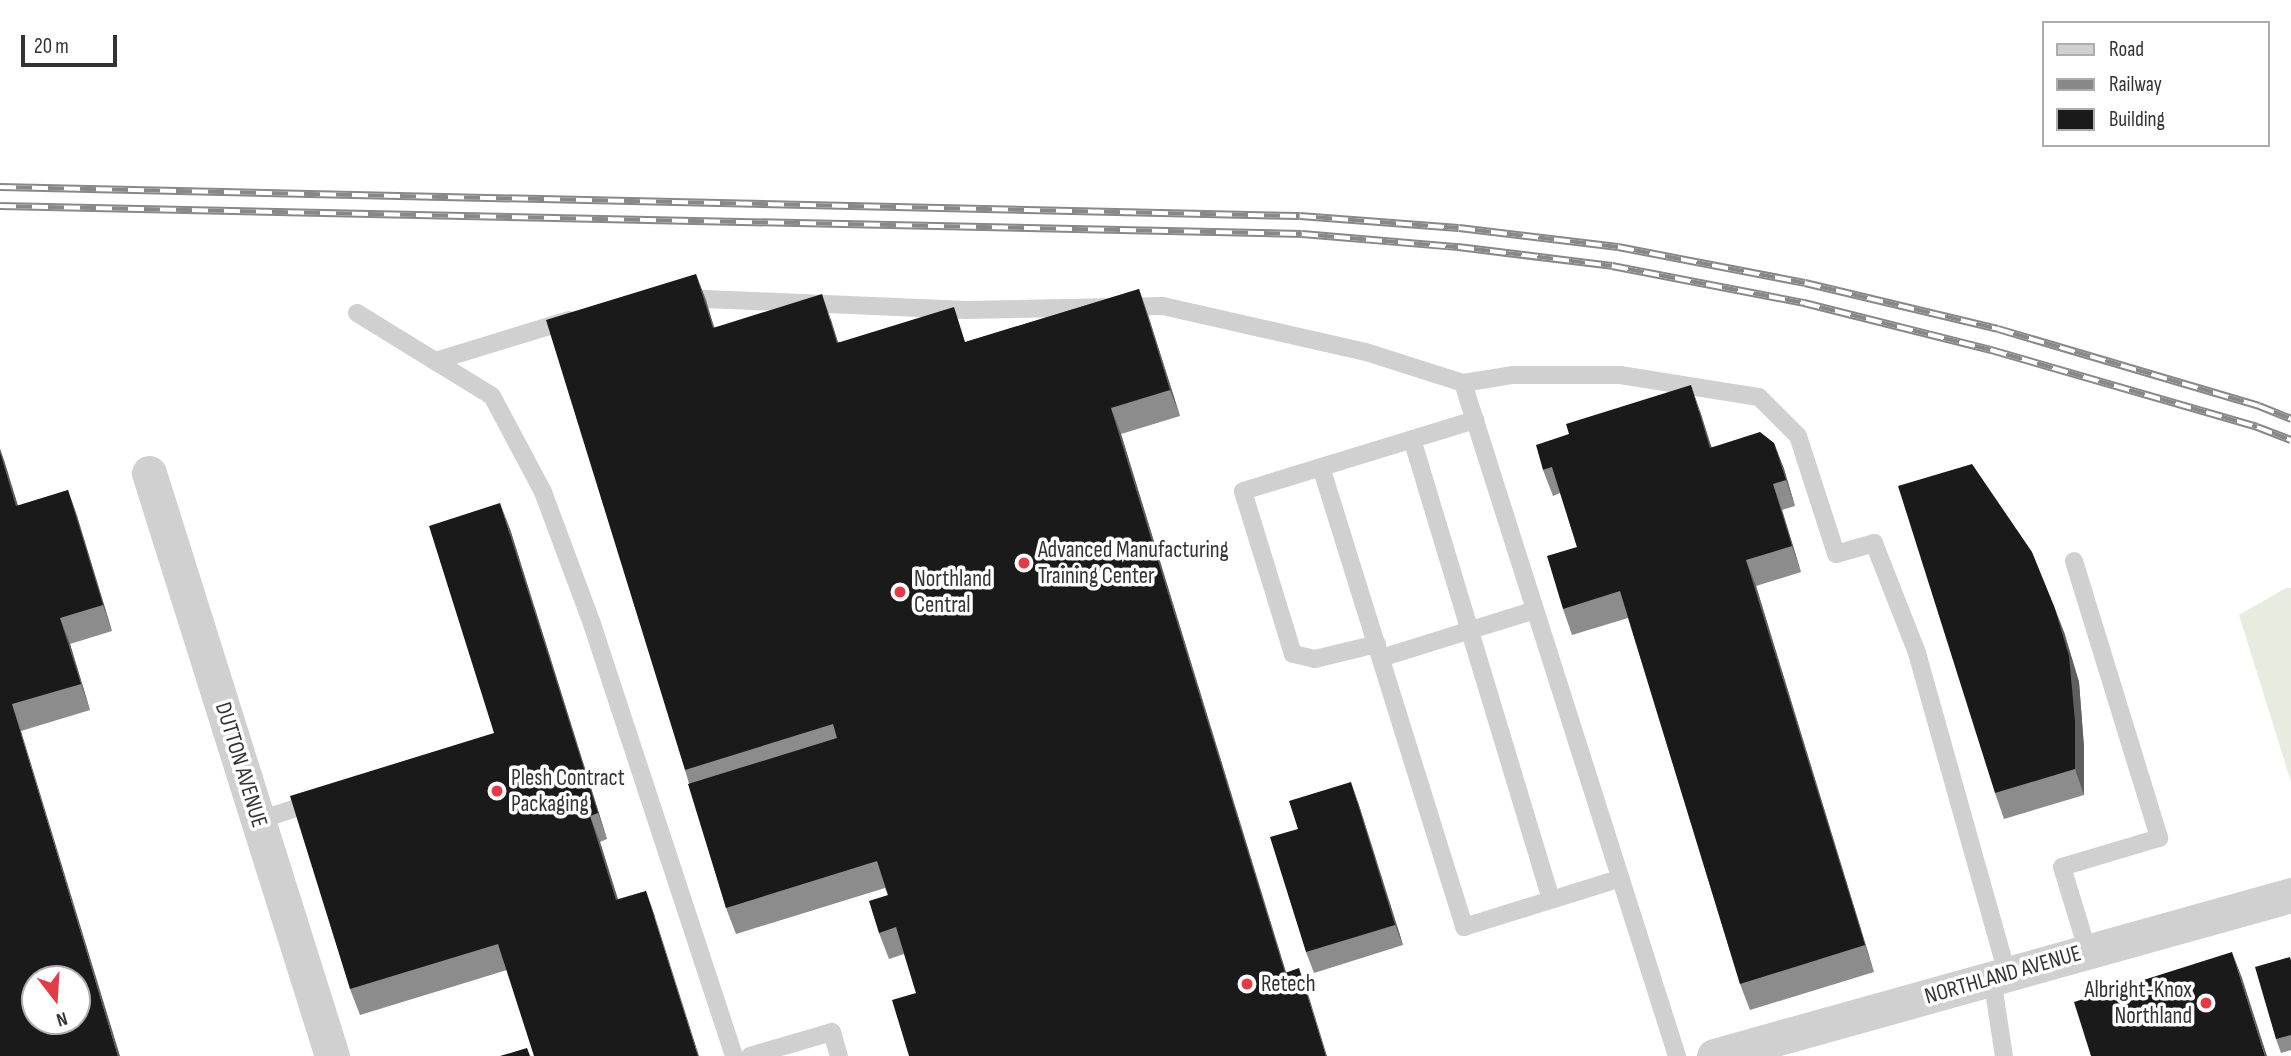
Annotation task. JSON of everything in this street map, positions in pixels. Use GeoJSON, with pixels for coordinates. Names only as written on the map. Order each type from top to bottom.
{"type":"FeatureCollection","features":[{"type":"Feature","properties":{"kind":"street","name":"DUTTON AVENUE"},"geometry":{"type":"LineString","coordinates":[[149,473],[332,1056]]}},
{"type":"Feature","properties":{"kind":"street","name":"NORTHLAND AVENUE"},"geometry":{"type":"LineString","coordinates":[[1714,1056],[2291,895]]}},
{"type":"Feature","properties":{"kind":"lane"},"geometry":{"type":"LineString","coordinates":[[659,301],[699,297],[967,310],[1163,306],[1366,352],[1463,383],[1513,375],[1620,375],[1759,397],[1797,436],[1836,554],[1874,543],[1917,653],[2000,976],[2004,1056]]}},
{"type":"Feature","properties":{"kind":"lane"},"geometry":{"type":"LineString","coordinates":[[357,313],[492,396],[543,492],[597,637],[734,1056]]}},
{"type":"Feature","properties":{"kind":"lane"},"geometry":{"type":"LineString","coordinates":[[435,361],[580,317]]}},
{"type":"Feature","properties":{"kind":"lane"},"geometry":{"type":"LineString","coordinates":[[1463,383],[1677,1056]]}},
{"type":"Feature","properties":{"kind":"lane"},"geometry":{"type":"LineString","coordinates":[[1475,420],[1243,491],[1293,654],[1315,659],[1379,651],[1470,630],[1535,610]]}},
{"type":"Feature","properties":{"kind":"lane"},"geometry":{"type":"LineString","coordinates":[[1412,439],[1551,900]]}},
{"type":"Feature","properties":{"kind":"lane"},"geometry":{"type":"LineString","coordinates":[[1321,467],[1464,927],[1620,878]]}},
{"type":"Feature","properties":{"kind":"lane"},"geometry":{"type":"LineString","coordinates":[[2074,561],[2159,838],[2062,867],[2088,951]]}},
{"type":"Feature","properties":{"kind":"lane"},"geometry":{"type":"LineString","coordinates":[[258,820],[332,797]]}},
{"type":"Feature","properties":{"kind":"lane"},"geometry":{"type":"LineString","coordinates":[[750,1056],[832,1032],[839,1056]]}},
{"type":"Feature","properties":{"kind":"shaded area"},"geometry":{"type":"Polygon","coordinates":[[[2286,588],[2291,588],[2291,782],[2239,615],[2286,588]]]}},
{"type":"Feature","properties":{"kind":"building","name":"Northland Central"},"geometry":{"type":"Polygon","coordinates":[[[696,274],[713,328],[822,294],[837,343],[954,307],[965,342],[1139,289],[1170,390],[1111,408],[1285,973],[1299,968],[1326,1056],[909,1056],[892,1000],[916,993],[896,927],[879,933],[869,901],[888,895],[877,861],[726,908],[688,784],[837,738],[833,724],[685,770],[546,320],[696,274]]]}},
{"type":"Feature","properties":{"kind":"building"},"geometry":{"type":"Polygon","coordinates":[[[1691,385],[1710,448],[1760,432],[1774,443],[1786,480],[1773,484],[1792,546],[1746,560],[1865,945],[1740,984],[1620,591],[1563,609],[1547,556],[1577,547],[1552,467],[1543,470],[1536,445],[1569,434],[1566,424],[1691,385]]]}},
{"type":"Feature","properties":{"kind":"building"},"geometry":{"type":"Polygon","coordinates":[[[0,452],[16,506],[68,490],[103,605],[60,618],[81,684],[12,704],[91,965],[21,965],[21,1035],[91,1035],[91,966],[118,1056],[0,1056],[0,452]]]}},
{"type":"Feature","properties":{"kind":"building"},"geometry":{"type":"Polygon","coordinates":[[[1972,464],[2032,552],[2054,606],[2069,656],[2075,721],[2075,769],[1995,793],[1898,486],[1972,464]]]}},
{"type":"Feature","properties":{"kind":"building","name":"Plesh Contract Packaging"},"geometry":{"type":"Polygon","coordinates":[[[500,503],[598,813],[590,816],[616,900],[646,891],[698,1056],[534,1056],[498,944],[350,989],[290,796],[494,733],[429,526],[500,503]]]}},
{"type":"Feature","properties":{"kind":"building"},"geometry":{"type":"Polygon","coordinates":[[[1351,782],[1395,925],[1306,952],[1270,837],[1298,829],[1289,801],[1351,782]]]}},
{"type":"Feature","properties":{"kind":"building","name":"Albright-Knox Northland"},"geometry":{"type":"Polygon","coordinates":[[[2232,952],[2265,1056],[2091,1056],[2074,1002],[2232,952]]]}},
{"type":"Feature","properties":{"kind":"building"},"geometry":{"type":"Polygon","coordinates":[[[2290,957],[2291,1035],[2276,1039],[2255,967],[2290,957]]]}},
{"type":"Feature","properties":{"kind":"building"},"geometry":{"type":"Polygon","coordinates":[[[527,1048],[530,1056],[500,1056],[527,1048]]]}},
{"type":"Feature","properties":{"kind":"railway"},"geometry":{"type":"LineString","coordinates":[[0,187],[1300,216],[1459,228],[1618,247],[1805,283],[1998,329],[2259,406],[2291,419]]}},
{"type":"Feature","properties":{"kind":"railway"},"geometry":{"type":"LineString","coordinates":[[0,206],[1302,234],[1458,247],[1612,266],[1804,303],[1991,350],[2257,427],[2291,440]]}},
{"type":"Feature","properties":{"kind":"place","name":"Advanced Manufacturing Training Center"},"geometry":{"type":"Point","coordinates":[1024,563]}},
{"type":"Feature","properties":{"kind":"place","name":"Northland Central"},"geometry":{"type":"Point","coordinates":[900,592]}},
{"type":"Feature","properties":{"kind":"place","name":"Plesh Contract Packaging"},"geometry":{"type":"Point","coordinates":[497,791]}},
{"type":"Feature","properties":{"kind":"place","name":"Retech"},"geometry":{"type":"Point","coordinates":[1247,984]}},
{"type":"Feature","properties":{"kind":"place","name":"Albright-Knox Northland"},"geometry":{"type":"Point","coordinates":[2206,1003]}}]}
